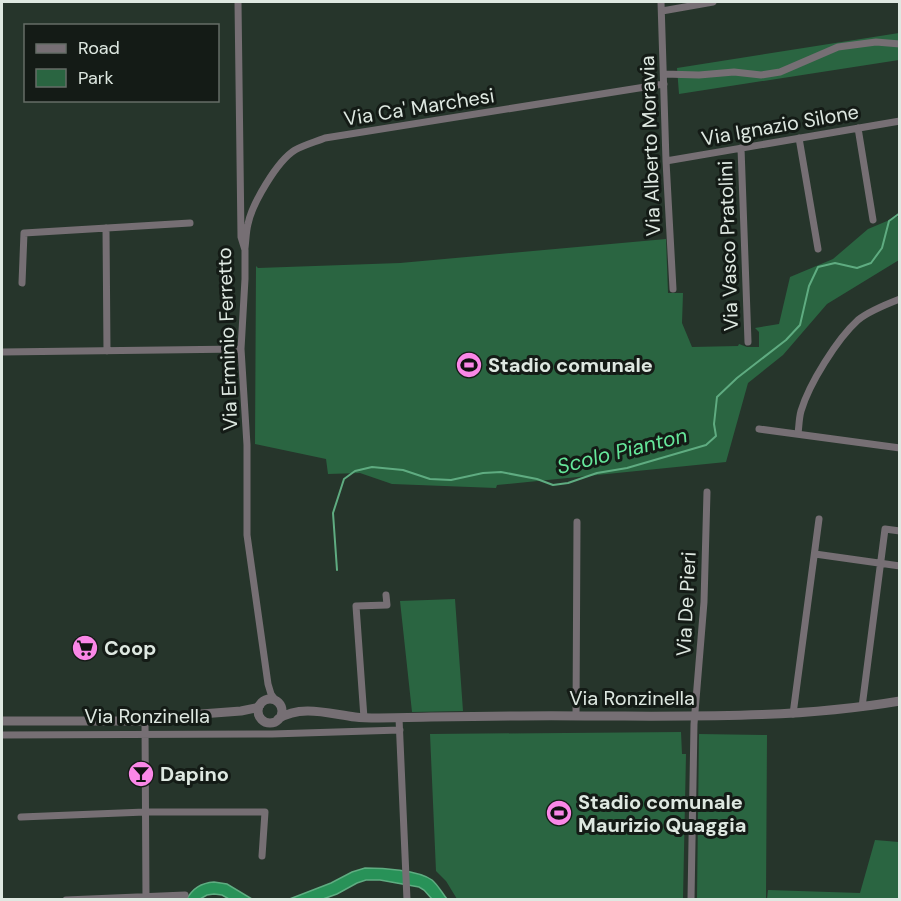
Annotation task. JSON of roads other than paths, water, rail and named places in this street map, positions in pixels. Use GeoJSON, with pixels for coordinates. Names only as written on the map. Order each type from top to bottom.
{"type":"FeatureCollection","features":[{"type":"Feature","properties":{"kind":"street","name":"Via Erminio Ferretto"},"geometry":{"type":"LineString","coordinates":[[238,2],[241,237],[245,250],[241,349],[248,452],[247,535],[267,674],[270,690],[278,704]]}},
{"type":"Feature","properties":{"kind":"street","name":"Via Alberto Moravia"},"geometry":{"type":"LineString","coordinates":[[661,2],[673,289]]}},
{"type":"Feature","properties":{"kind":"street"},"geometry":{"type":"LineString","coordinates":[[662,10],[713,2]]}},
{"type":"Feature","properties":{"kind":"street"},"geometry":{"type":"LineString","coordinates":[[664,74],[699,75],[734,72],[761,75],[780,72],[838,47],[876,42],[900,44]]}},
{"type":"Feature","properties":{"kind":"street","name":"Via Ca' Marchesi"},"geometry":{"type":"LineString","coordinates":[[245,250],[248,224],[253,208],[274,170],[293,151],[307,145],[325,138],[664,84]]}},
{"type":"Feature","properties":{"kind":"street","name":"Via Ignazio Silone"},"geometry":{"type":"LineString","coordinates":[[666,160],[900,121]]}},
{"type":"Feature","properties":{"kind":"street"},"geometry":{"type":"LineString","coordinates":[[858,128],[873,220]]}},
{"type":"Feature","properties":{"kind":"street"},"geometry":{"type":"LineString","coordinates":[[799,138],[818,249]]}},
{"type":"Feature","properties":{"kind":"street","name":"Via Vasco Pratolini"},"geometry":{"type":"LineString","coordinates":[[741,148],[748,342]]}},
{"type":"Feature","properties":{"kind":"street"},"geometry":{"type":"LineString","coordinates":[[22,283],[24,233],[190,223]]}},
{"type":"Feature","properties":{"kind":"street"},"geometry":{"type":"LineString","coordinates":[[106,228],[107,351]]}},
{"type":"Feature","properties":{"kind":"street"},"geometry":{"type":"LineString","coordinates":[[798,434],[801,412],[809,390],[841,340],[859,319],[900,299]]}},
{"type":"Feature","properties":{"kind":"street"},"geometry":{"type":"LineString","coordinates":[[2,352],[241,349]]}},
{"type":"Feature","properties":{"kind":"street"},"geometry":{"type":"LineString","coordinates":[[759,429],[900,448]]}},
{"type":"Feature","properties":{"kind":"street","name":"Via De Pieri"},"geometry":{"type":"LineString","coordinates":[[691,900],[694,716],[704,602],[707,492]]}},
{"type":"Feature","properties":{"kind":"street"},"geometry":{"type":"LineString","coordinates":[[793,714],[819,519]]}},
{"type":"Feature","properties":{"kind":"street"},"geometry":{"type":"LineString","coordinates":[[576,716],[578,522]]}},
{"type":"Feature","properties":{"kind":"street"},"geometry":{"type":"LineString","coordinates":[[862,707],[885,529],[900,531]]}},
{"type":"Feature","properties":{"kind":"street"},"geometry":{"type":"LineString","coordinates":[[815,554],[900,566]]}},
{"type":"Feature","properties":{"kind":"street"},"geometry":{"type":"LineString","coordinates":[[364,718],[356,606],[387,605],[386,595]]}},
{"type":"Feature","properties":{"kind":"street","name":"Via Erminio Ferretto"},"geometry":{"type":"LineString","coordinates":[[261,704],[267,694],[267,674]]}},
{"type":"Feature","properties":{"kind":"street","name":"Via Ronzinella"},"geometry":{"type":"LineString","coordinates":[[2,721],[145,721],[249,710],[270,700],[289,710],[327,712],[364,718],[793,714],[900,701]]}},
{"type":"Feature","properties":{"kind":"street"},"geometry":{"type":"LineString","coordinates":[[261,704],[258,714],[263,721]]}},
{"type":"Feature","properties":{"kind":"street"},"geometry":{"type":"LineString","coordinates":[[278,704],[282,712],[278,720]]}},
{"type":"Feature","properties":{"kind":"street","name":"Via Ronzinella"},"geometry":{"type":"LineString","coordinates":[[234,712],[249,714],[270,723],[287,715],[307,712]]}},
{"type":"Feature","properties":{"kind":"street"},"geometry":{"type":"LineString","coordinates":[[399,718],[407,900]]}},
{"type":"Feature","properties":{"kind":"street"},"geometry":{"type":"LineString","coordinates":[[145,721],[146,898]]}},
{"type":"Feature","properties":{"kind":"street","name":"Via Ronzinella"},"geometry":{"type":"LineString","coordinates":[[2,735],[272,734],[400,730]]}},
{"type":"Feature","properties":{"kind":"street"},"geometry":{"type":"LineString","coordinates":[[21,817],[146,812],[265,812],[262,856]]}},
{"type":"Feature","properties":{"kind":"street"},"geometry":{"type":"LineString","coordinates":[[66,900],[185,895]]}},
{"type":"Feature","properties":{"kind":"waterway","name":"Scolo Pianton"},"geometry":{"type":"LineString","coordinates":[[337,570],[333,513],[344,479],[355,471],[372,467],[403,470],[430,479],[451,480],[483,473],[501,472],[537,479],[553,485],[568,483],[597,473],[627,468],[706,445],[716,436],[714,424],[717,397],[737,378],[786,340],[800,325],[809,286],[818,267],[835,263],[857,268],[871,263],[882,248],[889,221],[900,213]]}},
{"type":"Feature","properties":{"kind":"place","name":"Stadio comunale"},"geometry":{"type":"Point","coordinates":[469,365]}},
{"type":"Feature","properties":{"kind":"place","name":"Coop"},"geometry":{"type":"Point","coordinates":[85,648]}},
{"type":"Feature","properties":{"kind":"place","name":"Dapino"},"geometry":{"type":"Point","coordinates":[141,774]}},
{"type":"Feature","properties":{"kind":"place","name":"Stadio comunale Maurizio Quaggia"},"geometry":{"type":"Point","coordinates":[559,813]}}]}
